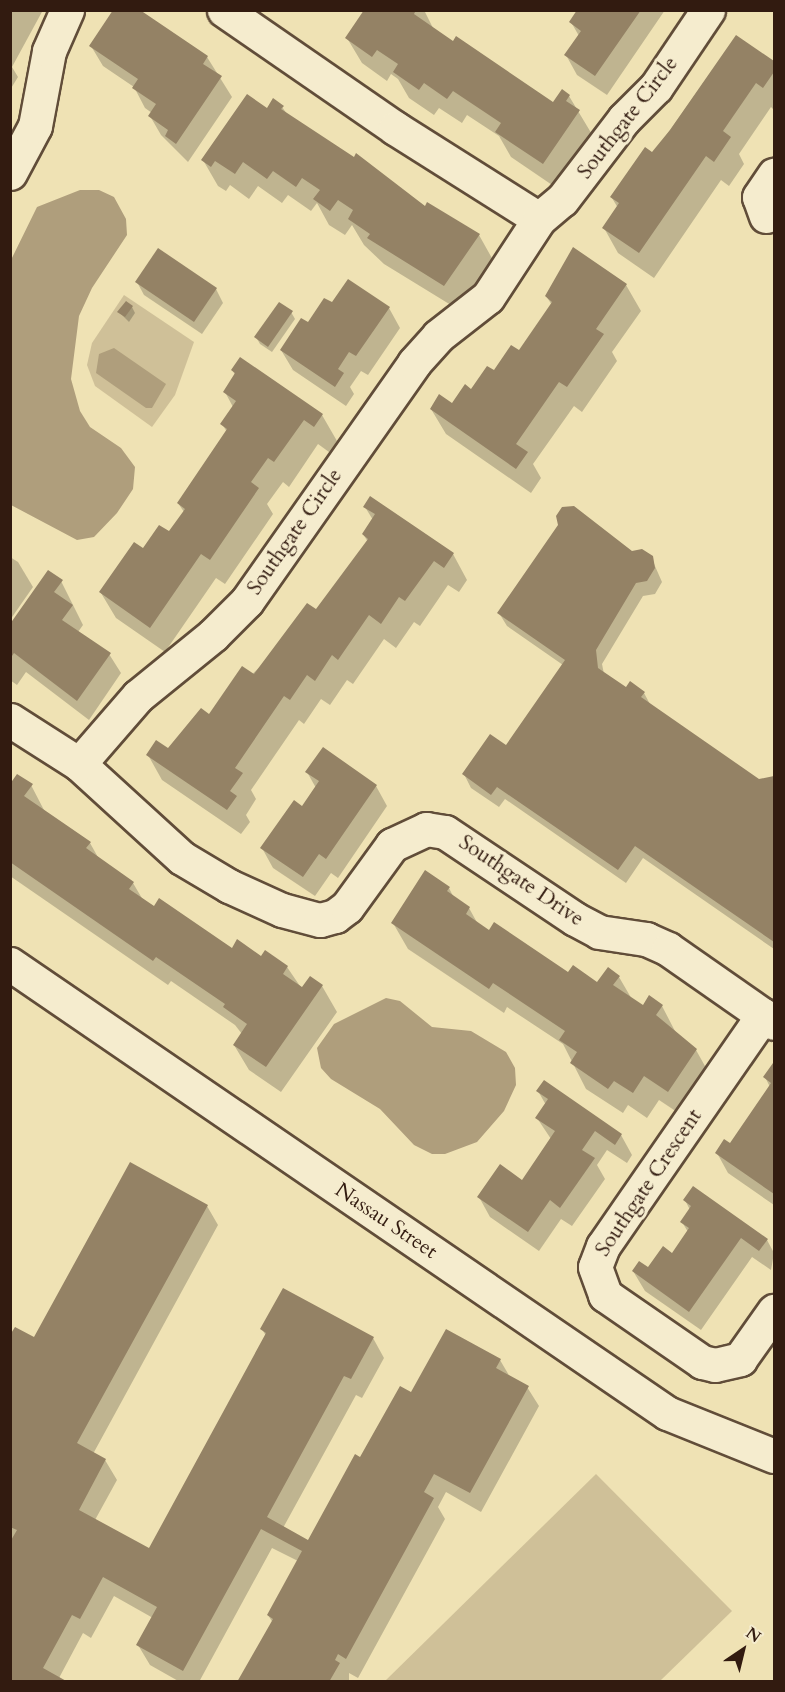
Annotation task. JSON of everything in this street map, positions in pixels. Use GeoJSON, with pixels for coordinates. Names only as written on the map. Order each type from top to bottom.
{"type":"FeatureCollection","features":[{"type":"Feature","properties":{"kind":"street"},"geometry":{"type":"LineString","coordinates":[[10,173],[35,126],[50,51],[67,10]]}},
{"type":"Feature","properties":{"kind":"street"},"geometry":{"type":"LineString","coordinates":[[224,10],[395,128],[539,219]]}},
{"type":"Feature","properties":{"kind":"street","name":"Southgate Circle"},"geometry":{"type":"LineString","coordinates":[[79,764],[138,696],[247,601],[414,363],[438,336],[488,297],[539,219],[562,200],[624,119],[656,87],[708,10]]}},
{"type":"Feature","properties":{"kind":"street"},"geometry":{"type":"LineString","coordinates":[[767,219],[759,197],[774,175]]}},
{"type":"Feature","properties":{"kind":"street"},"geometry":{"type":"LineString","coordinates":[[10,720],[79,764]]}},
{"type":"Feature","properties":{"kind":"street","name":"Southgate Drive"},"geometry":{"type":"LineString","coordinates":[[79,764],[182,858],[229,886],[303,918],[320,920],[347,907],[392,845],[409,834],[426,830],[445,832],[575,920],[599,932],[646,939],[668,949],[769,1019]]}},
{"type":"Feature","properties":{"kind":"street","name":"Nassau Street"},"geometry":{"type":"LineString","coordinates":[[12,968],[667,1413],[774,1456]]}},
{"type":"Feature","properties":{"kind":"street","name":"Southgate Crescent"},"geometry":{"type":"LineString","coordinates":[[769,1019],[603,1246],[595,1267],[605,1295],[702,1362],[715,1365],[740,1359],[774,1311]]}},
{"type":"Feature","properties":{"kind":"shaded area"},"geometry":{"type":"Polygon","coordinates":[[[80,190],[99,190],[114,197],[126,219],[127,235],[92,288],[79,316],[71,379],[80,411],[90,427],[121,448],[135,467],[133,489],[117,513],[94,537],[77,540],[11,505],[10,262],[37,207],[80,190]]]}},
{"type":"Feature","properties":{"kind":"shaded area"},"geometry":{"type":"Polygon","coordinates":[[[124,295],[194,342],[175,395],[152,427],[95,386],[87,365],[92,343],[124,295]]]}},
{"type":"Feature","properties":{"kind":"shaded area"},"geometry":{"type":"Polygon","coordinates":[[[114,348],[166,384],[152,408],[146,408],[96,373],[99,354],[114,348]]]}},
{"type":"Feature","properties":{"kind":"shaded area"},"geometry":{"type":"Polygon","coordinates":[[[386,998],[400,1001],[432,1027],[471,1031],[506,1052],[515,1068],[516,1085],[504,1111],[477,1142],[445,1154],[432,1154],[414,1145],[380,1109],[331,1079],[321,1068],[317,1048],[334,1024],[386,998]]]}},
{"type":"Feature","properties":{"kind":"shaded area"},"geometry":{"type":"Polygon","coordinates":[[[596,1474],[732,1611],[660,1681],[385,1681],[596,1474]]]}},
{"type":"Feature","properties":{"kind":"building"},"geometry":{"type":"Polygon","coordinates":[[[113,10],[140,10],[208,56],[203,64],[222,76],[176,144],[165,136],[168,130],[148,116],[156,104],[132,88],[138,79],[89,46],[113,10]]]}},
{"type":"Feature","properties":{"kind":"building"},"geometry":{"type":"Polygon","coordinates":[[[364,10],[416,10],[414,14],[453,41],[456,36],[553,102],[562,89],[570,95],[566,101],[580,110],[543,164],[495,132],[501,123],[453,91],[447,99],[424,83],[419,90],[393,72],[398,64],[377,50],[372,57],[345,38],[364,10]]]}},
{"type":"Feature","properties":{"kind":"building"},"geometry":{"type":"Polygon","coordinates":[[[577,10],[641,10],[595,76],[564,55],[581,31],[569,22],[577,10]]]}},
{"type":"Feature","properties":{"kind":"building"},"geometry":{"type":"Polygon","coordinates":[[[736,35],[774,61],[774,72],[763,88],[756,83],[723,131],[731,137],[714,162],[706,156],[639,253],[602,228],[619,203],[610,197],[645,147],[652,152],[670,130],[736,35]]]}},
{"type":"Feature","properties":{"kind":"building"},"geometry":{"type":"Polygon","coordinates":[[[247,94],[267,108],[273,98],[284,106],[281,109],[354,157],[356,153],[425,206],[427,202],[480,234],[444,286],[367,238],[370,234],[348,219],[353,210],[338,200],[330,211],[313,199],[320,190],[302,178],[296,187],[273,171],[267,179],[243,162],[235,174],[215,161],[211,167],[201,160],[247,94]]]}},
{"type":"Feature","properties":{"kind":"building"},"geometry":{"type":"Polygon","coordinates":[[[573,247],[627,284],[596,329],[604,334],[567,387],[559,382],[516,444],[528,452],[516,469],[430,409],[439,394],[452,403],[465,384],[471,389],[487,366],[494,370],[511,345],[519,350],[552,302],[545,296],[573,247]]]}},
{"type":"Feature","properties":{"kind":"building"},"geometry":{"type":"Polygon","coordinates":[[[158,248],[217,288],[194,322],[135,282],[158,248]]]}},
{"type":"Feature","properties":{"kind":"building"},"geometry":{"type":"Polygon","coordinates":[[[348,279],[390,307],[356,356],[349,352],[338,369],[344,373],[335,387],[280,350],[301,318],[308,322],[324,298],[332,302],[348,279]]]}},
{"type":"Feature","properties":{"kind":"building"},"geometry":{"type":"Polygon","coordinates":[[[126,301],[133,306],[125,317],[117,312],[126,301]]]}},
{"type":"Feature","properties":{"kind":"building"},"geometry":{"type":"Polygon","coordinates":[[[279,302],[293,311],[268,347],[254,337],[279,302]]]}},
{"type":"Feature","properties":{"kind":"building"},"geometry":{"type":"Polygon","coordinates":[[[240,357],[323,414],[314,427],[304,420],[274,462],[268,458],[251,482],[259,488],[210,560],[201,554],[150,628],[99,592],[134,542],[143,548],[159,525],[169,531],[185,509],[177,503],[227,429],[220,424],[236,401],[223,392],[235,373],[231,370],[240,357]]]}},
{"type":"Feature","properties":{"kind":"building"},"geometry":{"type":"Polygon","coordinates":[[[370,496],[454,553],[444,568],[434,561],[405,601],[399,597],[381,624],[369,615],[338,660],[332,655],[315,681],[307,675],[290,700],[284,696],[235,768],[243,773],[230,791],[237,796],[227,810],[146,755],[156,740],[168,748],[201,708],[209,714],[242,666],[254,674],[307,603],[316,609],[368,539],[362,534],[375,514],[363,507],[370,496]]]}},
{"type":"Feature","properties":{"kind":"building"},"geometry":{"type":"Polygon","coordinates":[[[574,506],[632,551],[642,549],[653,556],[655,568],[647,581],[636,583],[596,650],[598,668],[626,687],[630,681],[645,692],[641,697],[759,779],[774,776],[774,942],[635,846],[618,870],[497,787],[491,795],[462,774],[490,734],[506,745],[565,660],[497,613],[558,525],[556,516],[562,507],[574,506]]]}},
{"type":"Feature","properties":{"kind":"building"},"geometry":{"type":"Polygon","coordinates":[[[48,570],[63,580],[54,592],[73,605],[62,620],[111,653],[77,701],[14,653],[10,659],[10,624],[48,570]]]}},
{"type":"Feature","properties":{"kind":"building"},"geometry":{"type":"Polygon","coordinates":[[[323,747],[377,785],[326,859],[319,854],[303,877],[260,848],[294,800],[302,806],[319,781],[305,772],[323,747]]]}},
{"type":"Feature","properties":{"kind":"building"},"geometry":{"type":"Polygon","coordinates":[[[17,774],[33,784],[24,796],[91,842],[86,848],[134,882],[129,889],[154,906],[159,898],[232,948],[237,939],[261,956],[265,950],[288,966],[283,974],[302,987],[310,976],[323,985],[266,1067],[233,1045],[247,1024],[223,1007],[225,1004],[156,957],[153,961],[10,862],[10,784],[17,774]]]}},
{"type":"Feature","properties":{"kind":"building"},"geometry":{"type":"Polygon","coordinates":[[[425,870],[450,887],[447,891],[470,907],[466,914],[489,930],[494,922],[568,972],[573,965],[597,982],[608,967],[620,976],[613,985],[643,1005],[649,995],[663,1005],[656,1015],[697,1049],[668,1092],[644,1076],[633,1093],[614,1081],[608,1089],[570,1063],[577,1052],[559,1040],[565,1031],[493,983],[489,989],[391,923],[425,870]]]}},
{"type":"Feature","properties":{"kind":"building"},"geometry":{"type":"Polygon","coordinates":[[[773,1063],[774,1194],[715,1153],[724,1139],[730,1143],[771,1083],[763,1077],[773,1063]]]}},
{"type":"Feature","properties":{"kind":"building"},"geometry":{"type":"Polygon","coordinates":[[[544,1080],[622,1134],[615,1145],[595,1131],[582,1150],[595,1158],[560,1208],[550,1200],[528,1232],[477,1197],[500,1164],[522,1180],[555,1131],[535,1118],[548,1099],[536,1091],[544,1080]]]}},
{"type":"Feature","properties":{"kind":"building"},"geometry":{"type":"Polygon","coordinates":[[[130,1162],[208,1205],[77,1443],[106,1459],[79,1510],[149,1548],[266,1333],[260,1329],[283,1288],[374,1337],[351,1379],[344,1376],[267,1517],[308,1540],[355,1454],[360,1457],[400,1386],[411,1392],[446,1329],[501,1359],[496,1368],[529,1386],[470,1493],[434,1474],[424,1492],[434,1498],[346,1659],[338,1654],[335,1660],[340,1663],[329,1682],[237,1682],[273,1619],[267,1615],[302,1551],[261,1529],[183,1671],[136,1645],[157,1607],[103,1577],[80,1619],[72,1615],[43,1668],[68,1682],[10,1682],[10,1542],[17,1530],[10,1527],[10,1335],[15,1327],[34,1337],[130,1162]]]}},
{"type":"Feature","properties":{"kind":"building"},"geometry":{"type":"Polygon","coordinates":[[[693,1186],[768,1239],[759,1251],[741,1238],[689,1312],[632,1271],[639,1261],[648,1267],[663,1246],[672,1253],[689,1228],[680,1222],[691,1206],[683,1200],[693,1186]]]}}]}
